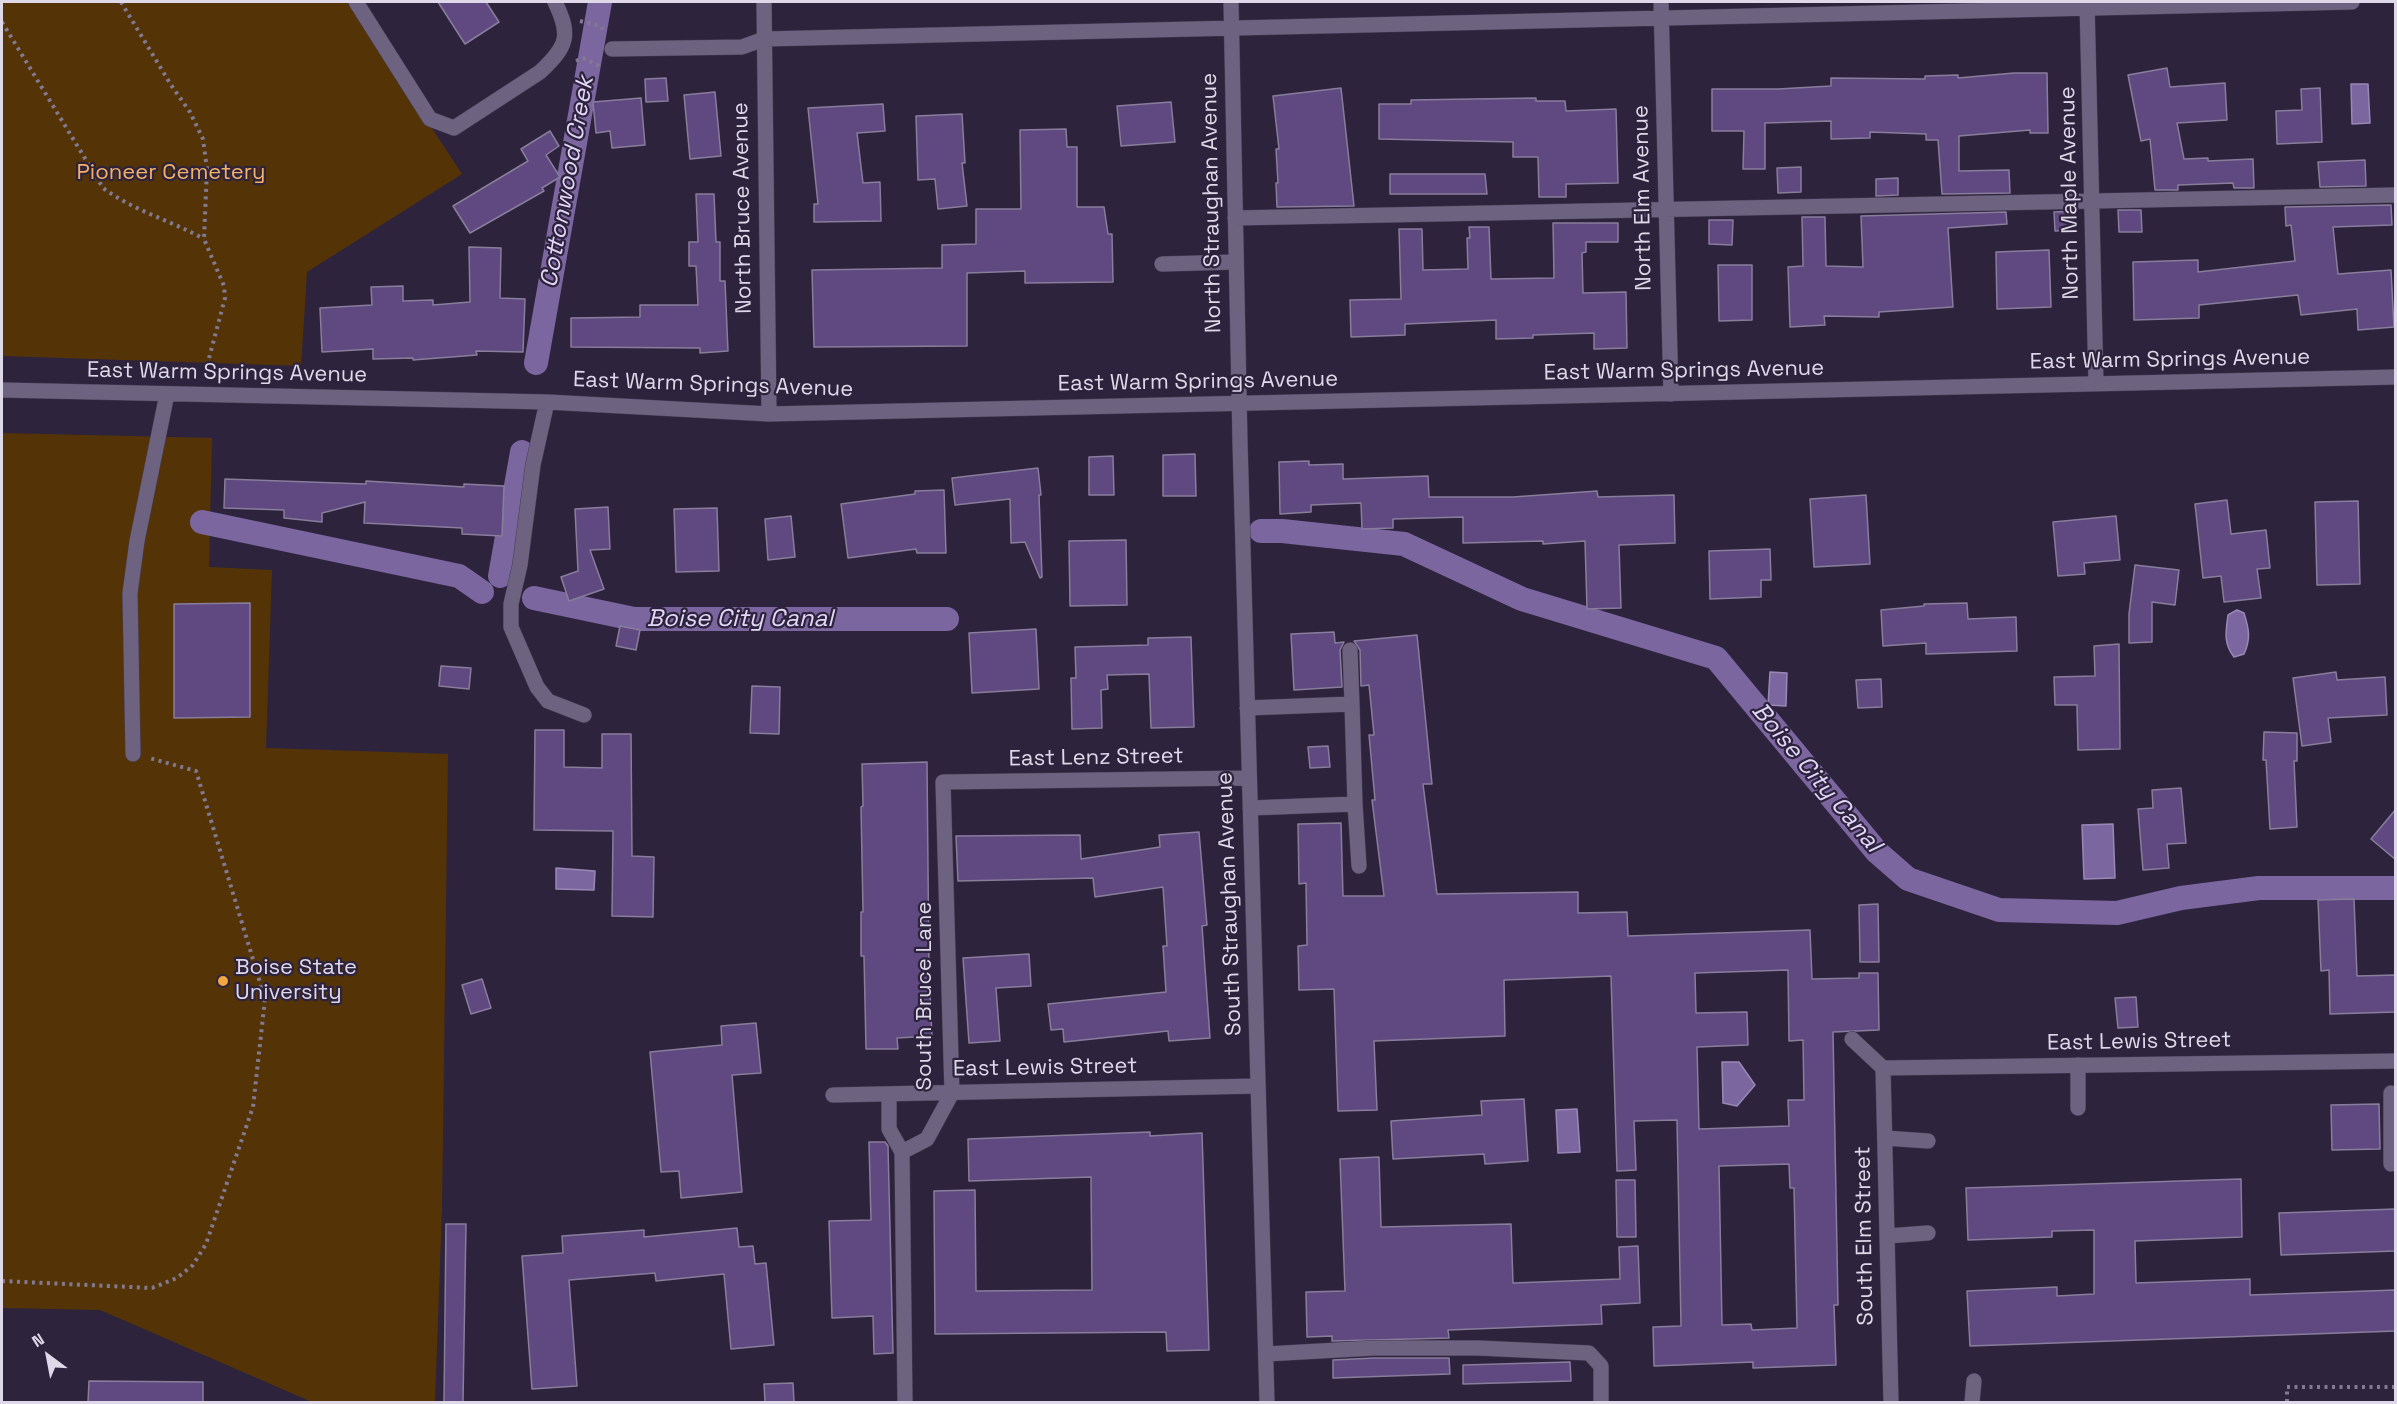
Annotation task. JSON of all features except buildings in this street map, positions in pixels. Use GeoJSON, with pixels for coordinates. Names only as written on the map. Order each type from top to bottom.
{"type":"FeatureCollection","features":[{"type":"Feature","properties":{"kind":"street"},"geometry":{"type":"LineString","coordinates":[[356,2],[430,119],[454,128],[540,72],[561,48],[566,35],[564,21],[555,2]]}},
{"type":"Feature","properties":{"kind":"street","name":"North Bruce Avenue"},"geometry":{"type":"LineString","coordinates":[[764,2],[769,414]]}},
{"type":"Feature","properties":{"kind":"street","name":"North Straughan Avenue"},"geometry":{"type":"LineString","coordinates":[[1231,2],[1239,404]]}},
{"type":"Feature","properties":{"kind":"street","name":"North Elm Avenue"},"geometry":{"type":"LineString","coordinates":[[1661,2],[1671,394]]}},
{"type":"Feature","properties":{"kind":"street"},"geometry":{"type":"LineString","coordinates":[[612,49],[742,47],[764,39],[1661,18],[2088,5],[2352,2]]}},
{"type":"Feature","properties":{"kind":"street","name":"North Maple Avenue"},"geometry":{"type":"LineString","coordinates":[[2088,5],[2096,384]]}},
{"type":"Feature","properties":{"kind":"street"},"geometry":{"type":"LineString","coordinates":[[1235,219],[2396,195]]}},
{"type":"Feature","properties":{"kind":"street"},"geometry":{"type":"LineString","coordinates":[[1162,264],[1236,262]]}},
{"type":"Feature","properties":{"kind":"street","name":"East Warm Springs Avenue"},"geometry":{"type":"LineString","coordinates":[[2,390],[547,402],[769,414],[2396,377]]}},
{"type":"Feature","properties":{"kind":"street"},"geometry":{"type":"LineString","coordinates":[[133,754],[130,593],[137,541],[167,394]]}},
{"type":"Feature","properties":{"kind":"street"},"geometry":{"type":"LineString","coordinates":[[547,402],[533,465],[520,565],[511,604],[511,627],[537,687],[548,701],[584,715]]}},
{"type":"Feature","properties":{"kind":"street","name":"South Straughan Avenue"},"geometry":{"type":"LineString","coordinates":[[1239,404],[1267,1402]]}},
{"type":"Feature","properties":{"kind":"street"},"geometry":{"type":"LineString","coordinates":[[1350,650],[1359,866]]}},
{"type":"Feature","properties":{"kind":"street"},"geometry":{"type":"LineString","coordinates":[[1247,708],[1352,704]]}},
{"type":"Feature","properties":{"kind":"street","name":"East Lenz Street"},"geometry":{"type":"LineString","coordinates":[[943,782],[1248,778]]}},
{"type":"Feature","properties":{"kind":"street","name":"South Bruce Lane"},"geometry":{"type":"LineString","coordinates":[[902,1152],[927,1139],[952,1093],[943,782]]}},
{"type":"Feature","properties":{"kind":"street"},"geometry":{"type":"LineString","coordinates":[[1250,808],[1355,804]]}},
{"type":"Feature","properties":{"kind":"street"},"geometry":{"type":"LineString","coordinates":[[1852,1039],[1883,1068]]}},
{"type":"Feature","properties":{"kind":"street","name":"East Lewis Street"},"geometry":{"type":"LineString","coordinates":[[1883,1068],[2396,1061]]}},
{"type":"Feature","properties":{"kind":"street"},"geometry":{"type":"LineString","coordinates":[[2078,1065],[2078,1108]]}},
{"type":"Feature","properties":{"kind":"street","name":"South Elm Street"},"geometry":{"type":"LineString","coordinates":[[1883,1068],[1891,1402]]}},
{"type":"Feature","properties":{"kind":"street","name":"East Lewis Street"},"geometry":{"type":"LineString","coordinates":[[833,1095],[1258,1086]]}},
{"type":"Feature","properties":{"kind":"street"},"geometry":{"type":"LineString","coordinates":[[2391,1093],[2391,1164]]}},
{"type":"Feature","properties":{"kind":"street","name":"South Bruce Lane"},"geometry":{"type":"LineString","coordinates":[[889,1094],[889,1129],[902,1152],[905,1402]]}},
{"type":"Feature","properties":{"kind":"street"},"geometry":{"type":"LineString","coordinates":[[1885,1138],[1928,1141]]}},
{"type":"Feature","properties":{"kind":"street"},"geometry":{"type":"LineString","coordinates":[[1887,1236],[1928,1233]]}},
{"type":"Feature","properties":{"kind":"street"},"geometry":{"type":"LineString","coordinates":[[1266,1354],[1374,1348],[1478,1347],[1588,1353],[1601,1366],[1602,1402]]}},
{"type":"Feature","properties":{"kind":"street"},"geometry":{"type":"LineString","coordinates":[[1972,1402],[1974,1381]]}},
{"type":"Feature","properties":{"kind":"path"},"geometry":{"type":"LineString","coordinates":[[121,2],[190,112],[203,139],[207,170],[204,238],[224,286],[225,298],[199,395]]}},
{"type":"Feature","properties":{"kind":"path"},"geometry":{"type":"LineString","coordinates":[[584,21],[602,26]]}},
{"type":"Feature","properties":{"kind":"path"},"geometry":{"type":"LineString","coordinates":[[2,22],[103,188],[128,205],[204,238]]}},
{"type":"Feature","properties":{"kind":"path"},"geometry":{"type":"LineString","coordinates":[[583,58],[599,66]]}},
{"type":"Feature","properties":{"kind":"path"},"geometry":{"type":"LineString","coordinates":[[2,1281],[152,1288],[177,1278],[194,1265],[206,1244],[253,1107],[265,999],[196,771],[133,754]]}},
{"type":"Feature","properties":{"kind":"path"},"geometry":{"type":"LineString","coordinates":[[2287,1402],[2287,1387],[2396,1387]]}},
{"type":"Feature","properties":{"kind":"green space","name":"Pioneer Cemetery"},"geometry":{"type":"Polygon","coordinates":[[[2,2],[349,2],[462,174],[307,272],[301,366],[2,356],[2,2]]]}},
{"type":"Feature","properties":{"kind":"green space","name":"Boise State University"},"geometry":{"type":"Polygon","coordinates":[[[2,433],[212,438],[209,567],[272,570],[266,748],[448,754],[442,1208],[435,1402],[312,1402],[100,1310],[2,1308],[2,433]]]}},
{"type":"Feature","properties":{"kind":"shaded area"},"geometry":{"type":"Polygon","coordinates":[[[2351,84],[2368,84],[2370,123],[2352,124],[2351,84]]]}},
{"type":"Feature","properties":{"kind":"shaded area"},"geometry":{"type":"Polygon","coordinates":[[[2237,610],[2244,613],[2248,639],[2244,654],[2234,657],[2228,647],[2226,632],[2228,615],[2237,610]]]}},
{"type":"Feature","properties":{"kind":"shaded area"},"geometry":{"type":"Polygon","coordinates":[[[1770,672],[1787,673],[1786,706],[1768,705],[1770,672]]]}},
{"type":"Feature","properties":{"kind":"shaded area"},"geometry":{"type":"Polygon","coordinates":[[[2113,824],[2115,878],[2084,879],[2082,825],[2113,824]]]}},
{"type":"Feature","properties":{"kind":"shaded area"},"geometry":{"type":"Polygon","coordinates":[[[556,868],[595,871],[594,890],[556,889],[556,868]]]}},
{"type":"Feature","properties":{"kind":"shaded area"},"geometry":{"type":"Polygon","coordinates":[[[1722,1062],[1739,1062],[1755,1085],[1737,1106],[1723,1103],[1722,1062]]]}},
{"type":"Feature","properties":{"kind":"shaded area"},"geometry":{"type":"Polygon","coordinates":[[[1577,1109],[1580,1152],[1558,1153],[1556,1110],[1577,1109]]]}},
{"type":"Feature","properties":{"kind":"waterway","name":"Cottonwood Creek"},"geometry":{"type":"LineString","coordinates":[[536,363],[600,2]]}},
{"type":"Feature","properties":{"kind":"waterway","name":"Cottonwood Creek"},"geometry":{"type":"LineString","coordinates":[[500,576],[522,452]]}},
{"type":"Feature","properties":{"kind":"waterway","name":"Boise City Canal"},"geometry":{"type":"LineString","coordinates":[[202,522],[459,576],[482,592]]}},
{"type":"Feature","properties":{"kind":"waterway","name":"Boise City Canal"},"geometry":{"type":"LineString","coordinates":[[1261,531],[1282,531],[1404,544],[1522,599],[1716,658],[1877,852],[1908,879],[1999,910],[2117,913],[2181,898],[2259,888],[2396,888]]}},
{"type":"Feature","properties":{"kind":"waterway","name":"Boise City Canal"},"geometry":{"type":"LineString","coordinates":[[534,598],[634,619],[947,619]]}},
{"type":"Feature","properties":{"kind":"place","name":"Boise State University"},"geometry":{"type":"Point","coordinates":[223,981]}}]}
